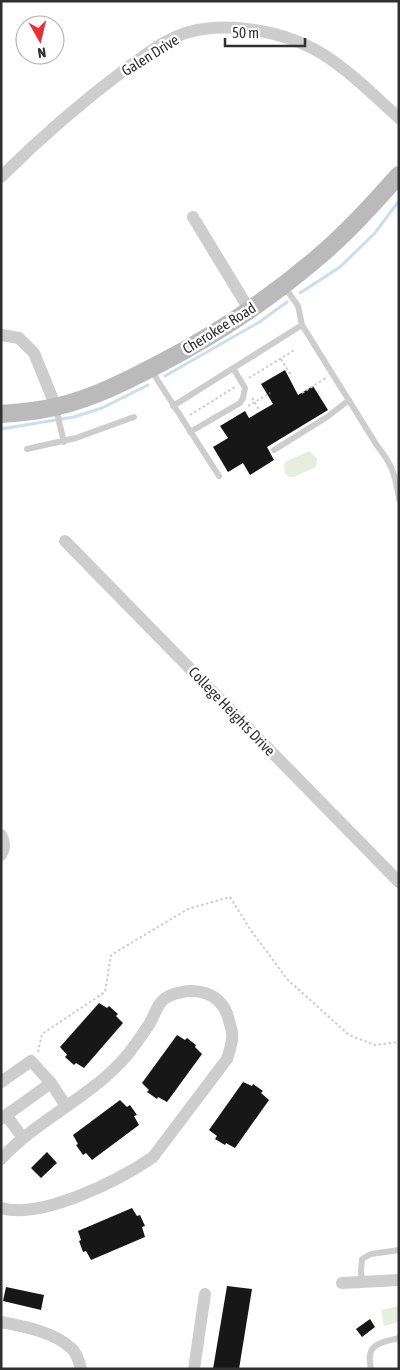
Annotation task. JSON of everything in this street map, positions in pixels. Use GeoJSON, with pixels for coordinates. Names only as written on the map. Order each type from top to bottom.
{"type":"FeatureCollection","features":[{"type":"Feature","properties":{"kind":"main road","name":"Cherokee Road"},"geometry":{"type":"LineString","coordinates":[[1,414],[56,407],[106,390],[201,341],[250,311],[318,258],[399,176]]}},
{"type":"Feature","properties":{"kind":"street","name":"Galen Drive"},"geometry":{"type":"LineString","coordinates":[[1,177],[92,95],[147,54],[169,40],[187,32],[211,28],[234,27],[256,30],[304,44],[336,63],[399,118]]}},
{"type":"Feature","properties":{"kind":"street"},"geometry":{"type":"LineString","coordinates":[[193,217],[250,311]]}},
{"type":"Feature","properties":{"kind":"street"},"geometry":{"type":"LineString","coordinates":[[1,334],[19,338],[34,353],[56,407]]}},
{"type":"Feature","properties":{"kind":"street","name":"College Heights Drive"},"geometry":{"type":"LineString","coordinates":[[65,541],[399,882]]}},
{"type":"Feature","properties":{"kind":"street"},"geometry":{"type":"LineString","coordinates":[[1,836],[4,841],[4,848],[1,855]]}},
{"type":"Feature","properties":{"kind":"street"},"geometry":{"type":"LineString","coordinates":[[1,1159],[23,1138],[90,1089],[120,1063],[149,1024],[161,1002],[168,996],[188,991],[202,991],[220,1001],[227,1013],[232,1039],[227,1059],[153,1157],[139,1167],[63,1202],[45,1208],[19,1210],[1,1208]]}},
{"type":"Feature","properties":{"kind":"street"},"geometry":{"type":"LineString","coordinates":[[1,1082],[34,1057],[66,1106]]}},
{"type":"Feature","properties":{"kind":"street"},"geometry":{"type":"LineString","coordinates":[[23,1138],[4,1117],[51,1083]]}},
{"type":"Feature","properties":{"kind":"street"},"geometry":{"type":"LineString","coordinates":[[342,1283],[399,1280]]}},
{"type":"Feature","properties":{"kind":"street"},"geometry":{"type":"LineString","coordinates":[[194,1369],[205,1294]]}},
{"type":"Feature","properties":{"kind":"street"},"geometry":{"type":"LineString","coordinates":[[1,1322],[42,1333],[62,1342],[72,1349],[82,1369]]}},
{"type":"Feature","properties":{"kind":"lane"},"geometry":{"type":"LineString","coordinates":[[284,285],[298,306],[302,325],[376,444],[390,462],[399,499]]}},
{"type":"Feature","properties":{"kind":"lane"},"geometry":{"type":"LineString","coordinates":[[173,406],[302,325]]}},
{"type":"Feature","properties":{"kind":"lane"},"geometry":{"type":"LineString","coordinates":[[151,368],[173,406],[219,476]]}},
{"type":"Feature","properties":{"kind":"lane"},"geometry":{"type":"LineString","coordinates":[[190,432],[240,403],[245,388],[233,368]]}},
{"type":"Feature","properties":{"kind":"lane"},"geometry":{"type":"LineString","coordinates":[[274,450],[327,417],[349,400]]}},
{"type":"Feature","properties":{"kind":"lane"},"geometry":{"type":"LineString","coordinates":[[56,407],[64,442]]}},
{"type":"Feature","properties":{"kind":"lane"},"geometry":{"type":"LineString","coordinates":[[27,449],[64,442],[134,417]]}},
{"type":"Feature","properties":{"kind":"lane"},"geometry":{"type":"LineString","coordinates":[[362,1282],[362,1259],[371,1254],[399,1250]]}},
{"type":"Feature","properties":{"kind":"lane"},"geometry":{"type":"LineString","coordinates":[[371,1369],[370,1352],[377,1344],[399,1338]]}},
{"type":"Feature","properties":{"kind":"path"},"geometry":{"type":"LineString","coordinates":[[251,384],[248,379],[296,349]]}},
{"type":"Feature","properties":{"kind":"path"},"geometry":{"type":"LineString","coordinates":[[281,359],[290,374],[288,375]]}},
{"type":"Feature","properties":{"kind":"path"},"geometry":{"type":"LineString","coordinates":[[302,392],[332,374]]}},
{"type":"Feature","properties":{"kind":"path"},"geometry":{"type":"LineString","coordinates":[[182,419],[242,383]]}},
{"type":"Feature","properties":{"kind":"path"},"geometry":{"type":"LineString","coordinates":[[252,398],[260,411]]}},
{"type":"Feature","properties":{"kind":"path"},"geometry":{"type":"LineString","coordinates":[[34,1057],[42,1034],[104,992],[111,956],[188,909],[230,897],[250,929],[287,979],[349,1035],[375,1045],[399,1042]]}},
{"type":"Feature","properties":{"kind":"green space"},"geometry":{"type":"Polygon","coordinates":[[[309,451],[317,458],[316,467],[294,477],[288,477],[285,474],[285,462],[309,451]]]}},
{"type":"Feature","properties":{"kind":"green space"},"geometry":{"type":"Polygon","coordinates":[[[399,1306],[399,1322],[384,1326],[381,1310],[399,1306]]]}},
{"type":"Feature","properties":{"kind":"building"},"geometry":{"type":"Polygon","coordinates":[[[285,370],[298,395],[313,386],[328,410],[267,447],[274,460],[250,475],[243,463],[228,472],[213,447],[228,438],[220,426],[245,411],[249,418],[273,404],[261,384],[285,370]]]}},
{"type":"Feature","properties":{"kind":"building"},"geometry":{"type":"Polygon","coordinates":[[[99,1003],[107,1008],[109,1006],[118,1014],[116,1016],[123,1023],[84,1068],[76,1063],[74,1065],[65,1057],[67,1055],[60,1047],[99,1003]]]}},
{"type":"Feature","properties":{"kind":"building"},"geometry":{"type":"Polygon","coordinates":[[[177,1035],[185,1040],[187,1038],[196,1045],[195,1047],[202,1054],[167,1102],[158,1097],[157,1099],[147,1092],[149,1090],[142,1083],[177,1035]]]}},
{"type":"Feature","properties":{"kind":"building"},"geometry":{"type":"Polygon","coordinates":[[[243,1082],[252,1086],[253,1084],[263,1091],[261,1093],[269,1100],[235,1148],[215,1139],[217,1136],[209,1130],[243,1082]]]}},
{"type":"Feature","properties":{"kind":"building"},"geometry":{"type":"Polygon","coordinates":[[[120,1100],[127,1107],[130,1105],[137,1115],[134,1116],[139,1125],[92,1160],[86,1153],[83,1155],[76,1145],[78,1144],[73,1135],[120,1100]]]}},
{"type":"Feature","properties":{"kind":"building"},"geometry":{"type":"Polygon","coordinates":[[[47,1152],[57,1163],[41,1178],[31,1168],[47,1152]]]}},
{"type":"Feature","properties":{"kind":"building"},"geometry":{"type":"Polygon","coordinates":[[[132,1208],[137,1216],[140,1215],[145,1226],[142,1227],[145,1237],[91,1260],[86,1251],[83,1252],[78,1231],[132,1208]]]}},
{"type":"Feature","properties":{"kind":"building"},"geometry":{"type":"Polygon","coordinates":[[[227,1286],[252,1289],[239,1369],[213,1369],[227,1286]]]}},
{"type":"Feature","properties":{"kind":"building"},"geometry":{"type":"Polygon","coordinates":[[[6,1287],[44,1295],[41,1310],[3,1301],[6,1287]]]}},
{"type":"Feature","properties":{"kind":"building"},"geometry":{"type":"Polygon","coordinates":[[[370,1319],[375,1327],[362,1337],[356,1329],[370,1319]]]}},
{"type":"Feature","properties":{"kind":"waterway"},"geometry":{"type":"LineString","coordinates":[[300,293],[340,267],[374,234],[399,201]]}},
{"type":"Feature","properties":{"kind":"waterway"},"geometry":{"type":"LineString","coordinates":[[165,376],[261,321],[287,302]]}},
{"type":"Feature","properties":{"kind":"waterway"},"geometry":{"type":"LineString","coordinates":[[1,429],[74,417],[102,408],[148,385]]}}]}
